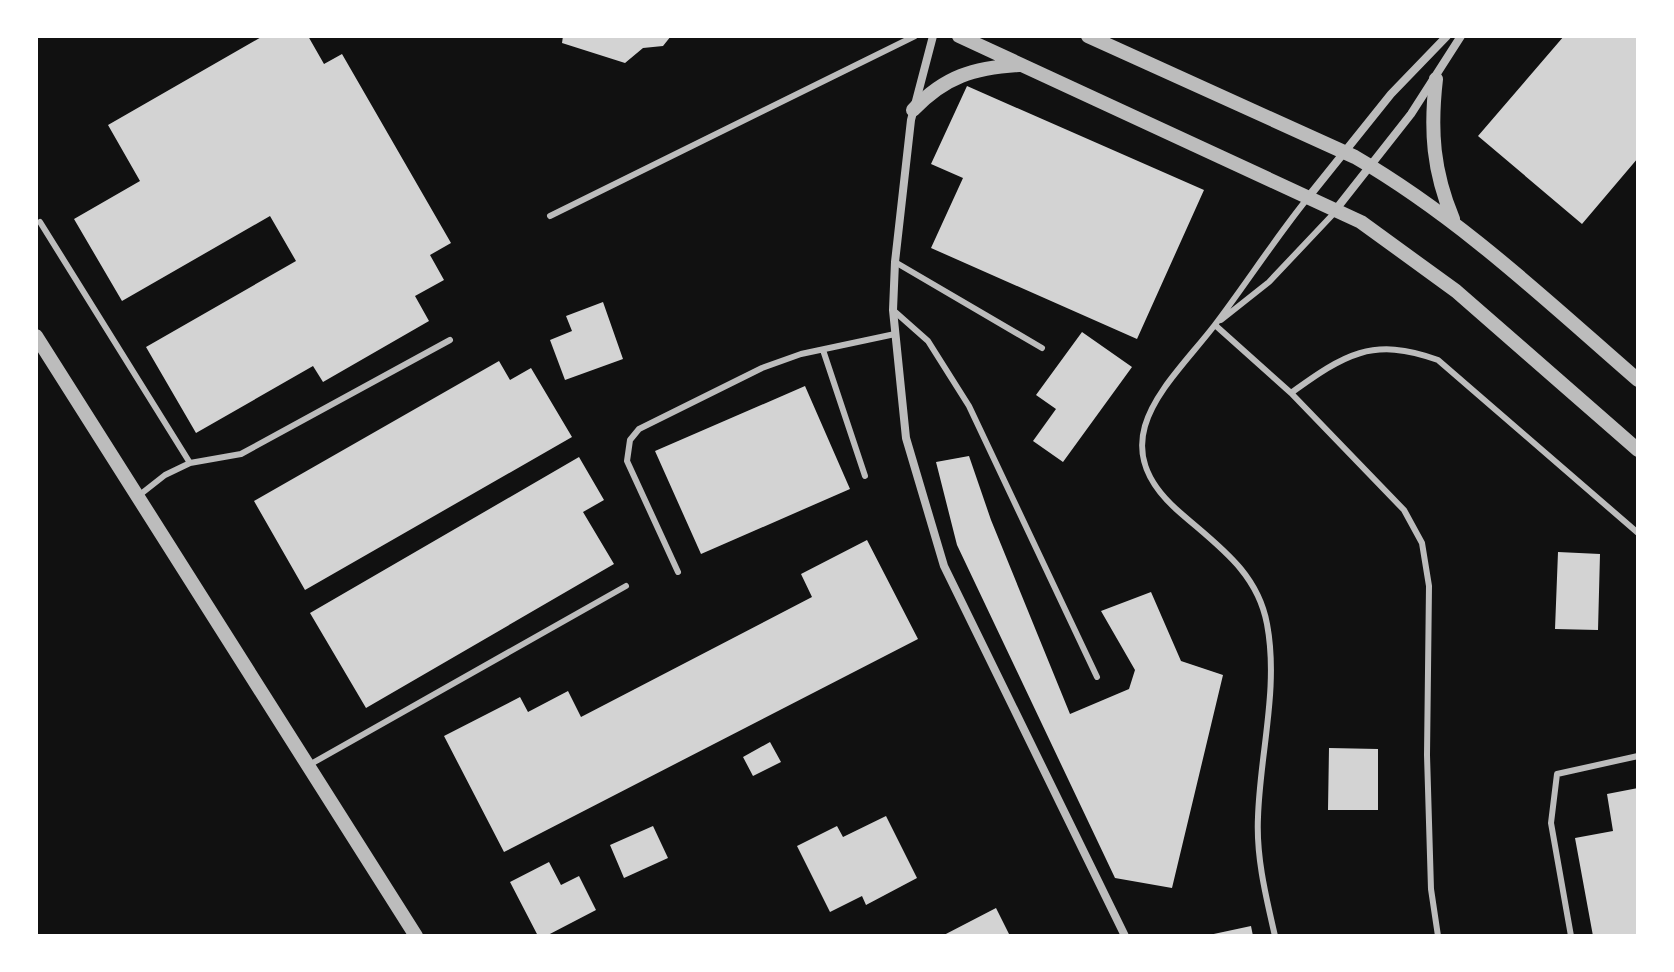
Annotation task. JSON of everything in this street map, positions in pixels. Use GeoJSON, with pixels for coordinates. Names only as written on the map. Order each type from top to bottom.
{"type":"FeatureCollection","features":[{"type":"Feature","properties":{"kind":"street"},"geometry":{"type":"LineString","coordinates":[[933,36],[913,110],[895,262],[893,310],[906,438],[919,492],[944,566],[1125,936]]}},
{"type":"Feature","properties":{"kind":"street"},"geometry":{"type":"LineString","coordinates":[[959,36],[1337,208],[1425,266],[1638,450]]}},
{"type":"Feature","properties":{"kind":"street"},"geometry":{"type":"LineString","coordinates":[[1088,36],[1372,167],[1455,223],[1638,380]]}},
{"type":"Feature","properties":{"kind":"street"},"geometry":{"type":"LineString","coordinates":[[1310,195],[1391,94],[1447,36]]}},
{"type":"Feature","properties":{"kind":"street"},"geometry":{"type":"LineString","coordinates":[[1337,208],[1372,167],[1436,79],[1461,36]]}},
{"type":"Feature","properties":{"kind":"street"},"geometry":{"type":"LineString","coordinates":[[913,110],[949,78],[971,70],[1023,65]]}},
{"type":"Feature","properties":{"kind":"street"},"geometry":{"type":"LineString","coordinates":[[1436,79],[1431,145],[1436,173],[1455,223]]}},
{"type":"Feature","properties":{"kind":"street"},"geometry":{"type":"LineString","coordinates":[[36,336],[416,936]]}},
{"type":"Feature","properties":{"kind":"lane"},"geometry":{"type":"LineString","coordinates":[[550,216],[915,36]]}},
{"type":"Feature","properties":{"kind":"lane"},"geometry":{"type":"LineString","coordinates":[[1275,936],[1261,871],[1257,819],[1270,686],[1267,624],[1246,571],[1157,490],[1142,452],[1143,429],[1153,402],[1175,370],[1215,325],[1273,241],[1310,195]]}},
{"type":"Feature","properties":{"kind":"lane"},"geometry":{"type":"LineString","coordinates":[[1215,325],[1269,282],[1337,208]]}},
{"type":"Feature","properties":{"kind":"lane"},"geometry":{"type":"LineString","coordinates":[[40,222],[190,463]]}},
{"type":"Feature","properties":{"kind":"lane"},"geometry":{"type":"LineString","coordinates":[[895,262],[1042,348]]}},
{"type":"Feature","properties":{"kind":"lane"},"geometry":{"type":"LineString","coordinates":[[893,310],[928,341],[969,406],[1097,677]]}},
{"type":"Feature","properties":{"kind":"lane"},"geometry":{"type":"LineString","coordinates":[[1215,325],[1291,393],[1404,510],[1422,543],[1429,586],[1427,755],[1431,889],[1438,936]]}},
{"type":"Feature","properties":{"kind":"lane"},"geometry":{"type":"LineString","coordinates":[[678,572],[627,461],[630,440],[639,429],[762,368],[895,334]]}},
{"type":"Feature","properties":{"kind":"lane"},"geometry":{"type":"LineString","coordinates":[[137,497],[165,475],[190,463],[241,454],[450,340]]}},
{"type":"Feature","properties":{"kind":"lane"},"geometry":{"type":"LineString","coordinates":[[1291,393],[1339,359],[1370,351],[1406,348],[1438,360],[1638,533]]}},
{"type":"Feature","properties":{"kind":"lane"},"geometry":{"type":"LineString","coordinates":[[823,350],[865,476]]}},
{"type":"Feature","properties":{"kind":"lane"},"geometry":{"type":"LineString","coordinates":[[308,766],[626,586]]}},
{"type":"Feature","properties":{"kind":"lane"},"geometry":{"type":"LineString","coordinates":[[1571,936],[1551,823],[1557,774],[1638,756]]}},
{"type":"Feature","properties":{"kind":"building"},"geometry":{"type":"Polygon","coordinates":[[[263,36],[308,36],[324,64],[342,54],[451,243],[430,255],[444,280],[415,296],[429,321],[323,382],[313,366],[196,433],[146,347],[296,261],[270,216],[122,301],[74,219],[140,181],[108,125],[263,36]]]}},
{"type":"Feature","properties":{"kind":"building"},"geometry":{"type":"Polygon","coordinates":[[[563,36],[671,36],[663,46],[643,48],[625,63],[562,43],[563,36]]]}},
{"type":"Feature","properties":{"kind":"building"},"geometry":{"type":"Polygon","coordinates":[[[1564,36],[1638,36],[1638,158],[1582,224],[1478,136],[1564,36]]]}},
{"type":"Feature","properties":{"kind":"building"},"geometry":{"type":"Polygon","coordinates":[[[967,86],[1204,190],[1137,339],[931,248],[963,178],[931,164],[967,86]]]}},
{"type":"Feature","properties":{"kind":"building"},"geometry":{"type":"Polygon","coordinates":[[[603,302],[623,359],[565,380],[550,340],[572,331],[566,316],[603,302]]]}},
{"type":"Feature","properties":{"kind":"building"},"geometry":{"type":"Polygon","coordinates":[[[1082,332],[1132,367],[1063,462],[1033,441],[1056,409],[1036,395],[1082,332]]]}},
{"type":"Feature","properties":{"kind":"building"},"geometry":{"type":"Polygon","coordinates":[[[499,361],[510,380],[531,368],[572,437],[305,590],[254,501],[499,361]]]}},
{"type":"Feature","properties":{"kind":"building"},"geometry":{"type":"Polygon","coordinates":[[[805,386],[850,489],[701,554],[655,451],[805,386]]]}},
{"type":"Feature","properties":{"kind":"building"},"geometry":{"type":"Polygon","coordinates":[[[969,456],[991,520],[1070,714],[1129,689],[1135,670],[1101,611],[1151,592],[1181,661],[1223,675],[1172,888],[1115,878],[957,545],[936,462],[969,456]]]}},
{"type":"Feature","properties":{"kind":"building"},"geometry":{"type":"Polygon","coordinates":[[[579,457],[604,500],[583,512],[614,564],[366,708],[310,613],[579,457]]]}},
{"type":"Feature","properties":{"kind":"building"},"geometry":{"type":"Polygon","coordinates":[[[867,540],[918,639],[504,852],[444,736],[520,697],[528,712],[568,691],[581,717],[812,597],[801,574],[867,540]]]}},
{"type":"Feature","properties":{"kind":"building"},"geometry":{"type":"Polygon","coordinates":[[[1558,552],[1600,554],[1598,630],[1555,629],[1558,552]]]}},
{"type":"Feature","properties":{"kind":"building"},"geometry":{"type":"Polygon","coordinates":[[[770,742],[781,762],[753,776],[743,757],[770,742]]]}},
{"type":"Feature","properties":{"kind":"building"},"geometry":{"type":"Polygon","coordinates":[[[1329,748],[1378,749],[1378,810],[1328,810],[1329,748]]]}},
{"type":"Feature","properties":{"kind":"building"},"geometry":{"type":"Polygon","coordinates":[[[1638,788],[1638,936],[1593,936],[1575,838],[1613,831],[1607,794],[1638,788]]]}},
{"type":"Feature","properties":{"kind":"building"},"geometry":{"type":"Polygon","coordinates":[[[886,816],[917,878],[866,905],[862,896],[830,912],[797,846],[837,826],[843,837],[886,816]]]}},
{"type":"Feature","properties":{"kind":"building"},"geometry":{"type":"Polygon","coordinates":[[[653,826],[668,858],[624,878],[610,845],[653,826]]]}},
{"type":"Feature","properties":{"kind":"building"},"geometry":{"type":"Polygon","coordinates":[[[549,862],[561,885],[579,876],[596,910],[546,936],[538,936],[510,882],[549,862]]]}},
{"type":"Feature","properties":{"kind":"building"},"geometry":{"type":"Polygon","coordinates":[[[996,908],[1010,936],[942,936],[996,908]]]}},
{"type":"Feature","properties":{"kind":"building"},"geometry":{"type":"Polygon","coordinates":[[[1251,926],[1253,936],[1209,936],[1209,935],[1251,926]]]}}]}
